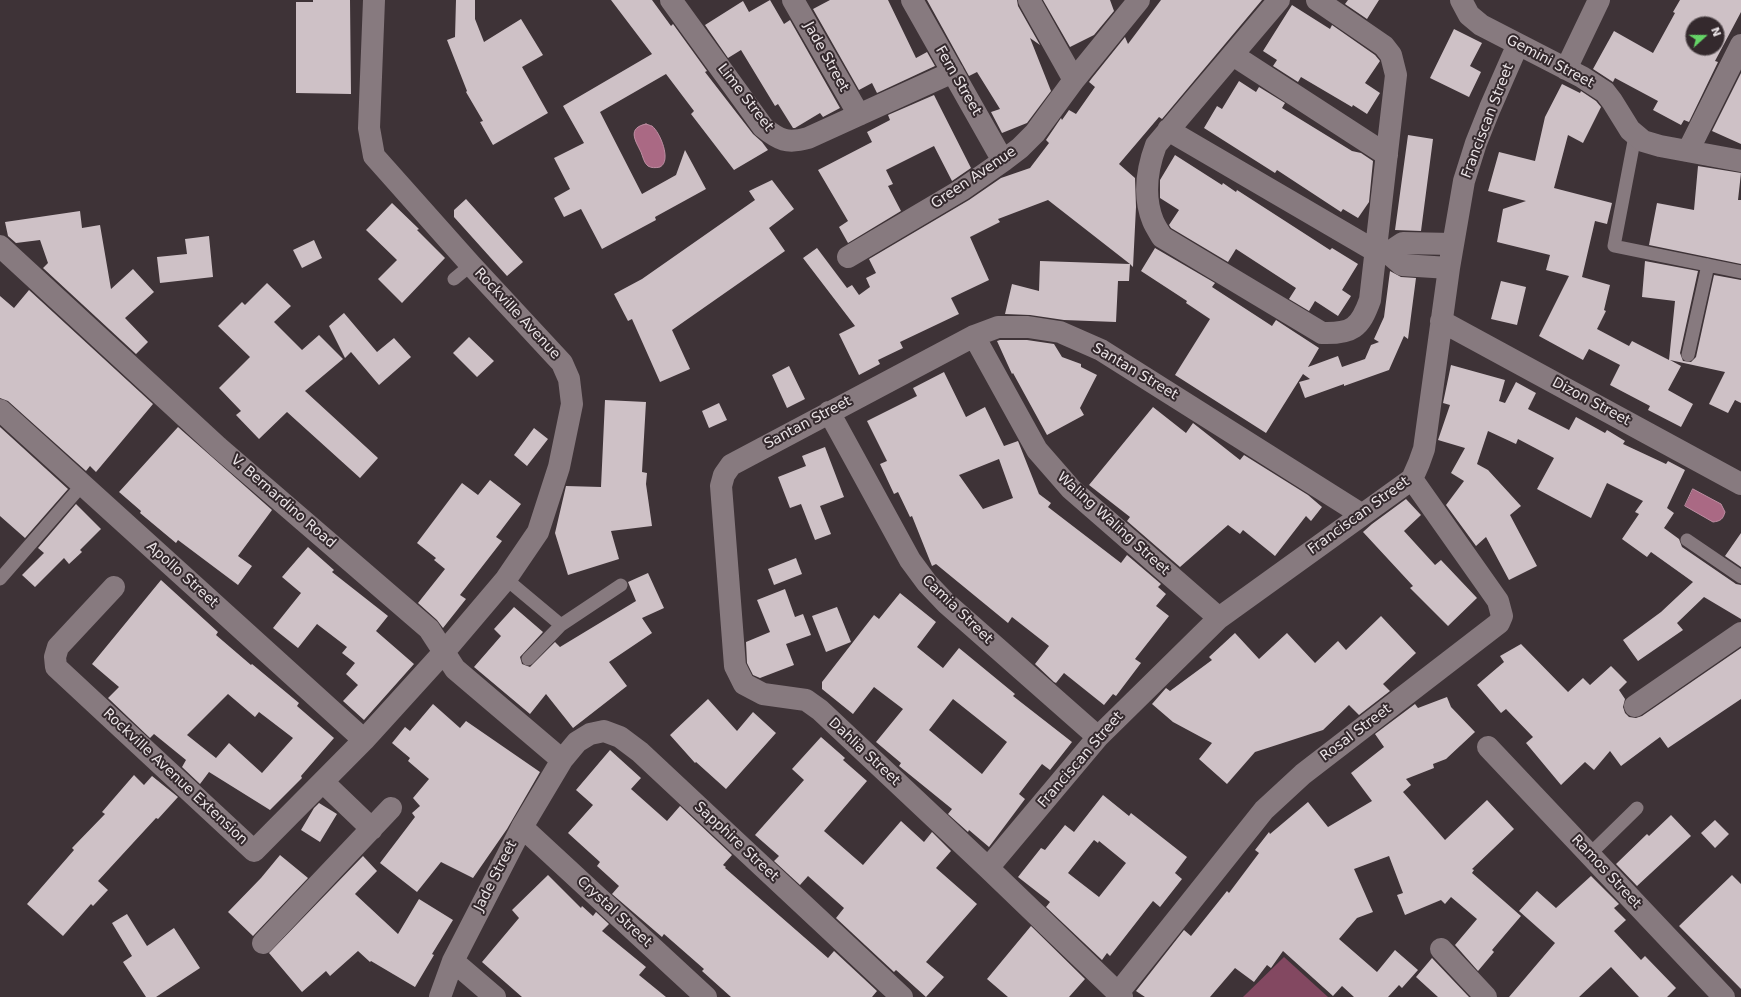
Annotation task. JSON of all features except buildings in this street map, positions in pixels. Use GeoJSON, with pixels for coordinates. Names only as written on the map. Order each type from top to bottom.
{"type":"FeatureCollection","features":[{"type":"Feature","properties":{"kind":"street","name":"Rockville Avenue"},"geometry":{"type":"LineString","coordinates":[[374,0],[369,128],[374,156],[471,265],[562,363],[569,379],[572,404],[559,467],[538,532],[506,579],[444,652]]}},
{"type":"Feature","properties":{"kind":"street","name":"Lime Street"},"geometry":{"type":"LineString","coordinates":[[671,0],[764,127],[775,137],[784,141],[797,141],[859,115],[953,72]]}},
{"type":"Feature","properties":{"kind":"street","name":"Jade Street"},"geometry":{"type":"LineString","coordinates":[[793,0],[859,115]]}},
{"type":"Feature","properties":{"kind":"street","name":"Fern Street"},"geometry":{"type":"LineString","coordinates":[[912,0],[1004,161]]}},
{"type":"Feature","properties":{"kind":"street"},"geometry":{"type":"LineString","coordinates":[[1029,0],[1074,80]]}},
{"type":"Feature","properties":{"kind":"street","name":"Green Avenue"},"geometry":{"type":"LineString","coordinates":[[848,257],[963,189],[1004,161],[1035,133],[1074,80],[1139,0]]}},
{"type":"Feature","properties":{"kind":"street"},"geometry":{"type":"LineString","coordinates":[[1279,0],[1156,145],[1149,163],[1147,192],[1153,221],[1162,237],[1322,333],[1336,333],[1351,329],[1363,318],[1370,300],[1382,253],[1387,155],[1396,75],[1391,55],[1384,46],[1317,0]]}},
{"type":"Feature","properties":{"kind":"street"},"geometry":{"type":"LineString","coordinates":[[1566,69],[1600,0]]}},
{"type":"Feature","properties":{"kind":"street","name":"Gemini Street"},"geometry":{"type":"LineString","coordinates":[[1463,5],[1469,15],[1481,25],[1566,69],[1605,92],[1635,136]]}},
{"type":"Feature","properties":{"kind":"street","name":"Franciscan Street"},"geometry":{"type":"LineString","coordinates":[[988,868],[1098,737],[1219,618],[1412,479],[1424,449],[1452,244],[1464,181],[1476,143],[1518,44]]}},
{"type":"Feature","properties":{"kind":"street"},"geometry":{"type":"LineString","coordinates":[[1688,151],[1741,45]]}},
{"type":"Feature","properties":{"kind":"street"},"geometry":{"type":"LineString","coordinates":[[1233,55],[1387,155]]}},
{"type":"Feature","properties":{"kind":"street"},"geometry":{"type":"LineString","coordinates":[[1168,130],[1402,265],[1449,268]]}},
{"type":"Feature","properties":{"kind":"street"},"geometry":{"type":"LineString","coordinates":[[1635,136],[1651,144],[1741,161]]}},
{"type":"Feature","properties":{"kind":"street"},"geometry":{"type":"LineString","coordinates":[[1382,253],[1403,243],[1452,244]]}},
{"type":"Feature","properties":{"kind":"street","name":"V. Bernardino Road"},"geometry":{"type":"LineString","coordinates":[[0,246],[218,447],[429,629],[455,669],[562,760]]}},
{"type":"Feature","properties":{"kind":"street","name":"Dizon Street"},"geometry":{"type":"LineString","coordinates":[[1442,321],[1741,484]]}},
{"type":"Feature","properties":{"kind":"street","name":"Santan Street"},"geometry":{"type":"LineString","coordinates":[[724,475],[732,465],[974,336],[998,327],[1028,327],[1060,332],[1101,350],[1362,514]]}},
{"type":"Feature","properties":{"kind":"street","name":"Waling Waling Street"},"geometry":{"type":"LineString","coordinates":[[974,336],[1037,450],[1054,470],[1071,489],[1219,618]]}},
{"type":"Feature","properties":{"kind":"street","name":"Apollo Street"},"geometry":{"type":"LineString","coordinates":[[0,410],[364,740]]}},
{"type":"Feature","properties":{"kind":"street","name":"Camia Street"},"geometry":{"type":"LineString","coordinates":[[829,412],[910,560],[927,583],[946,603],[1098,737]]}},
{"type":"Feature","properties":{"kind":"street","name":"Dahlia Street"},"geometry":{"type":"LineString","coordinates":[[724,475],[721,486],[735,666],[744,684],[763,694],[806,700],[820,710],[1120,995]]}},
{"type":"Feature","properties":{"kind":"street","name":"Rosal Street"},"geometry":{"type":"LineString","coordinates":[[1120,995],[1264,810],[1282,791],[1499,623],[1502,616],[1498,602],[1412,479]]}},
{"type":"Feature","properties":{"kind":"street","name":"Rockville Avenue Extension"},"geometry":{"type":"LineString","coordinates":[[114,587],[58,647],[55,657],[56,667],[254,851],[364,740],[444,652]]}},
{"type":"Feature","properties":{"kind":"street"},"geometry":{"type":"LineString","coordinates":[[1635,706],[1741,633]]}},
{"type":"Feature","properties":{"kind":"street","name":"Sapphire Street"},"geometry":{"type":"LineString","coordinates":[[562,760],[577,742],[590,734],[604,731],[620,737],[640,752],[902,997]]}},
{"type":"Feature","properties":{"kind":"street","name":"Ramos Street"},"geometry":{"type":"LineString","coordinates":[[1488,747],[1724,997]]}},
{"type":"Feature","properties":{"kind":"street","name":"Jade Street"},"geometry":{"type":"LineString","coordinates":[[440,997],[453,961],[522,827],[562,760]]}},
{"type":"Feature","properties":{"kind":"street"},"geometry":{"type":"LineString","coordinates":[[323,782],[372,829]]}},
{"type":"Feature","properties":{"kind":"street"},"geometry":{"type":"LineString","coordinates":[[263,943],[391,808]]}},
{"type":"Feature","properties":{"kind":"street","name":"Crystal Street"},"geometry":{"type":"LineString","coordinates":[[522,827],[706,997]]}},
{"type":"Feature","properties":{"kind":"street"},"geometry":{"type":"LineString","coordinates":[[1441,949],[1486,997]]}},
{"type":"Feature","properties":{"kind":"street"},"geometry":{"type":"LineString","coordinates":[[453,961],[495,997]]}},
{"type":"Feature","properties":{"kind":"lane"},"geometry":{"type":"LineString","coordinates":[[1635,136],[1614,246],[1741,272]]}},
{"type":"Feature","properties":{"kind":"lane"},"geometry":{"type":"LineString","coordinates":[[454,279],[471,265]]}},
{"type":"Feature","properties":{"kind":"lane"},"geometry":{"type":"LineString","coordinates":[[1688,355],[1708,265]]}},
{"type":"Feature","properties":{"kind":"lane"},"geometry":{"type":"LineString","coordinates":[[0,579],[83,484]]}},
{"type":"Feature","properties":{"kind":"lane"},"geometry":{"type":"LineString","coordinates":[[1687,540],[1741,576]]}},
{"type":"Feature","properties":{"kind":"lane"},"geometry":{"type":"LineString","coordinates":[[506,579],[561,625]]}},
{"type":"Feature","properties":{"kind":"lane"},"geometry":{"type":"LineString","coordinates":[[528,659],[561,625],[621,585]]}},
{"type":"Feature","properties":{"kind":"lane"},"geometry":{"type":"LineString","coordinates":[[1590,854],[1637,808]]}},
{"type":"Feature","properties":{"kind":"shaded area"},"geometry":{"type":"Polygon","coordinates":[[[646,124],[655,129],[664,146],[665,159],[660,167],[655,168],[647,165],[635,139],[634,131],[636,128],[646,124]]]}},
{"type":"Feature","properties":{"kind":"shaded area"},"geometry":{"type":"Polygon","coordinates":[[[1693,489],[1721,504],[1725,512],[1721,519],[1713,522],[1685,506],[1693,489]]]}},
{"type":"Feature","properties":{"kind":"shaded area"},"geometry":{"type":"Polygon","coordinates":[[[1284,957],[1328,997],[1243,997],[1284,957]]]}}]}
